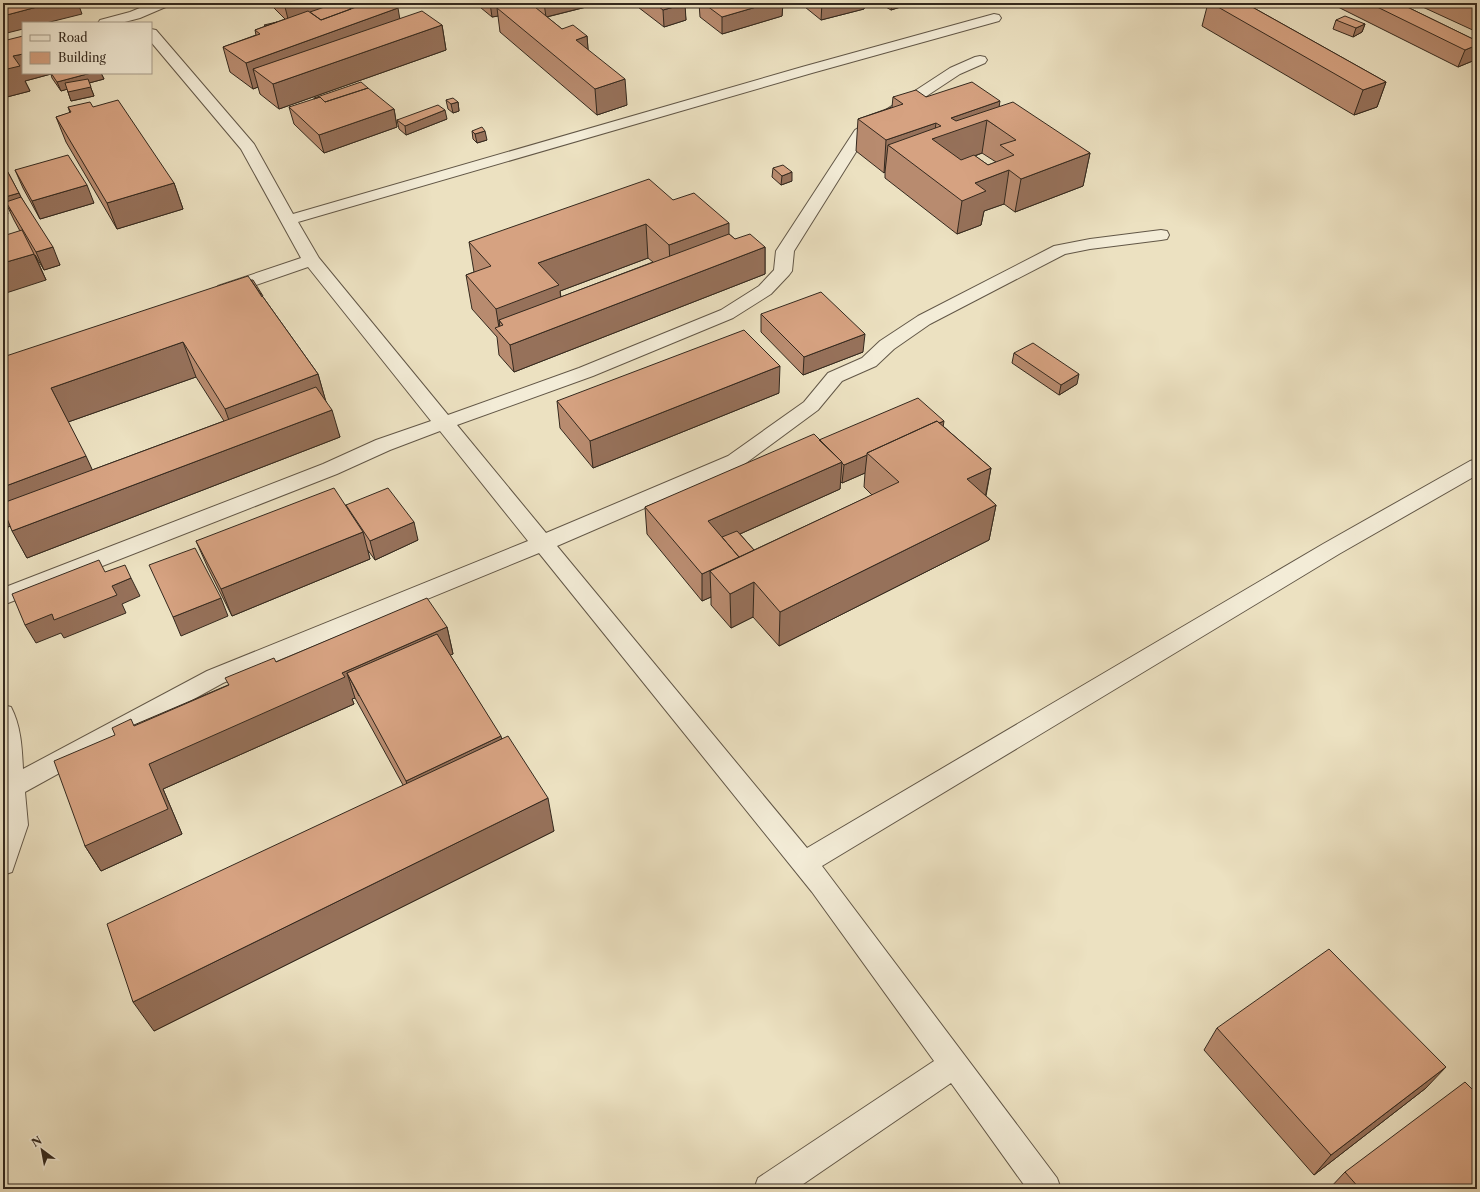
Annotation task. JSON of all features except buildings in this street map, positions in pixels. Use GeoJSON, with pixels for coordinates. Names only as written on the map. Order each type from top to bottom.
{"type":"FeatureCollection","features":[{"type":"Feature","properties":{"kind":"street"},"geometry":{"type":"LineString","coordinates":[[109,22],[136,14],[163,3]]}},
{"type":"Feature","properties":{"kind":"street"},"geometry":{"type":"LineString","coordinates":[[288,220],[800,72],[994,18]]}},
{"type":"Feature","properties":{"kind":"street"},"geometry":{"type":"LineString","coordinates":[[152,34],[248,147],[311,260],[804,862],[1046,1189]]}},
{"type":"Feature","properties":{"kind":"street"},"geometry":{"type":"LineString","coordinates":[[3,597],[330,469],[383,445],[445,424],[586,372],[727,314],[765,290],[783,271],[785,251],[860,133],[955,71],[980,60]]}},
{"type":"Feature","properties":{"kind":"street"},"geometry":{"type":"LineString","coordinates":[[8,790],[215,677],[542,543],[736,461],[811,406],[835,377],[869,362],[887,345],[924,320],[1060,250],[1090,244],[1161,234]]}},
{"type":"Feature","properties":{"kind":"street"},"geometry":{"type":"LineString","coordinates":[[206,296],[311,260]]}},
{"type":"Feature","properties":{"kind":"street"},"geometry":{"type":"LineString","coordinates":[[804,862],[1331,549],[1477,466]]}},
{"type":"Feature","properties":{"kind":"street"},"geometry":{"type":"LineString","coordinates":[[3,714],[9,740],[8,790],[15,825],[3,864]]}},
{"type":"Feature","properties":{"kind":"street"},"geometry":{"type":"LineString","coordinates":[[770,1189],[954,1064]]}}]}
